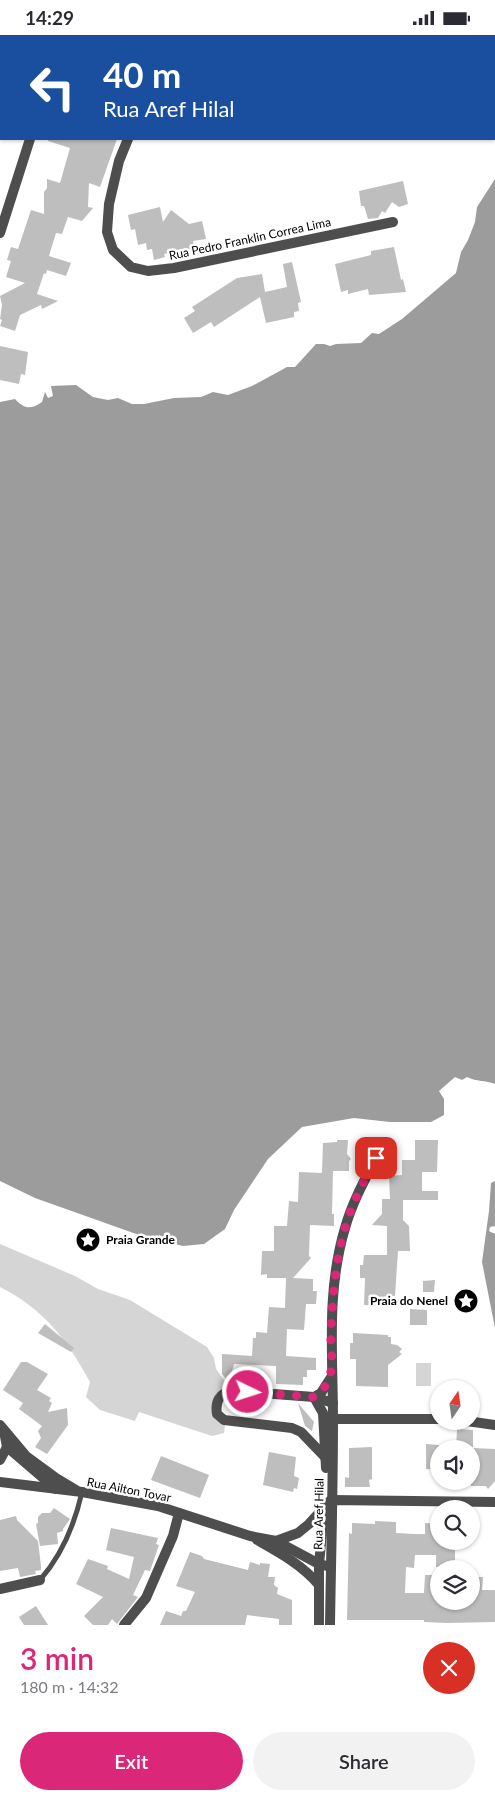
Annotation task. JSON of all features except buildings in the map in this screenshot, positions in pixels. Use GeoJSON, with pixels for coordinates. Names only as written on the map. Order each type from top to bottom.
{"type":"FeatureCollection","features":[{"type":"Feature","properties":{"kind":"street"},"geometry":{"type":"LineString","coordinates":[[0,233],[30,140]]}},
{"type":"Feature","properties":{"kind":"street","name":"Rua Pedro Franklin Correa Lima"},"geometry":{"type":"LineString","coordinates":[[128,140],[117,170],[109,204],[107,232],[113,250],[131,267],[148,271],[174,268],[393,221]]}},
{"type":"Feature","properties":{"kind":"street","name":"Rua Aref Hilal"},"geometry":{"type":"LineString","coordinates":[[319,1625],[319,1564],[328,1503],[333,1419],[331,1333],[336,1272],[345,1229],[354,1203],[376,1158]]}},
{"type":"Feature","properties":{"kind":"street"},"geometry":{"type":"LineString","coordinates":[[314,1397],[321,1393],[332,1376]]}},
{"type":"Feature","properties":{"kind":"street"},"geometry":{"type":"LineString","coordinates":[[326,1459],[302,1432],[292,1428],[224,1420],[217,1414],[216,1404],[220,1396],[232,1391],[314,1397],[333,1403]]}},
{"type":"Feature","properties":{"kind":"street","name":"Rua Aref Hilal"},"geometry":{"type":"LineString","coordinates":[[314,1397],[323,1413],[331,1567],[330,1625]]}},
{"type":"Feature","properties":{"kind":"street"},"geometry":{"type":"LineString","coordinates":[[333,1419],[430,1419]]}},
{"type":"Feature","properties":{"kind":"street"},"geometry":{"type":"LineString","coordinates":[[480,1423],[495,1425]]}},
{"type":"Feature","properties":{"kind":"street"},"geometry":{"type":"LineString","coordinates":[[1,1426],[7,1447],[57,1490]]}},
{"type":"Feature","properties":{"kind":"street"},"geometry":{"type":"LineString","coordinates":[[1,1426],[26,1455],[56,1478],[82,1492]]}},
{"type":"Feature","properties":{"kind":"street"},"geometry":{"type":"LineString","coordinates":[[0,1460],[7,1447]]}},
{"type":"Feature","properties":{"kind":"street","name":"Rua Ailton Tovar"},"geometry":{"type":"LineString","coordinates":[[0,1482],[82,1492],[158,1506],[250,1536],[276,1541],[319,1564],[331,1567]]}},
{"type":"Feature","properties":{"kind":"street"},"geometry":{"type":"LineString","coordinates":[[276,1541],[298,1533],[328,1503],[495,1502]]}},
{"type":"Feature","properties":{"kind":"street"},"geometry":{"type":"LineString","coordinates":[[124,1625],[146,1598],[173,1536],[179,1513]]}},
{"type":"Feature","properties":{"kind":"street","name":"Rua Ailton Tovar"},"geometry":{"type":"LineString","coordinates":[[250,1536],[288,1558],[309,1573],[319,1585]]}},
{"type":"Feature","properties":{"kind":"street"},"geometry":{"type":"LineString","coordinates":[[0,1589],[40,1579]]}},
{"type":"Feature","properties":{"kind":"lane"},"geometry":{"type":"LineString","coordinates":[[40,1579],[55,1561],[77,1513],[82,1492]]}},
{"type":"Feature","properties":{"kind":"shaded area"},"geometry":{"type":"Polygon","coordinates":[[[495,179],[495,1084],[467,1077],[462,1080],[455,1077],[439,1091],[444,1099],[444,1115],[431,1122],[390,1122],[354,1118],[302,1127],[268,1159],[234,1210],[225,1229],[204,1244],[183,1246],[139,1235],[35,1198],[0,1181],[0,402],[15,399],[21,405],[31,407],[42,402],[45,392],[48,398],[53,396],[51,386],[76,385],[93,397],[108,400],[118,398],[132,404],[144,404],[174,398],[201,397],[213,392],[228,395],[252,386],[287,367],[295,367],[316,344],[330,346],[361,343],[372,333],[379,334],[402,319],[456,273],[461,252],[475,222],[477,207],[495,179]]]}},
{"type":"Feature","properties":{"kind":"shaded area"},"geometry":{"type":"Polygon","coordinates":[[[495,1181],[495,1226],[490,1227],[489,1231],[495,1234],[495,1328],[482,1262],[491,1183],[495,1181]]]}},
{"type":"Feature","properties":{"kind":"shaded area"},"geometry":{"type":"Polygon","coordinates":[[[0,1244],[75,1276],[98,1289],[130,1300],[207,1347],[214,1358],[216,1369],[228,1386],[215,1400],[225,1425],[224,1433],[212,1436],[139,1412],[135,1421],[100,1410],[86,1397],[90,1382],[63,1339],[29,1305],[0,1287],[0,1244]]]}},
{"type":"Feature","properties":{"kind":"shaded area"},"geometry":{"type":"Polygon","coordinates":[[[416,1363],[431,1363],[430,1386],[416,1386],[416,1363]]]}},
{"type":"Feature","properties":{"kind":"place","name":"Praia Grande"},"geometry":{"type":"Point","coordinates":[88,1240]}},
{"type":"Feature","properties":{"kind":"place","name":"Praia do Nenel"},"geometry":{"type":"Point","coordinates":[466,1301]}},
{"type":"Feature","properties":{"kind":"route"},"geometry":{"type":"LineString","coordinates":[[248,1392],[314,1397],[321,1393],[332,1376],[330,1353],[336,1272],[345,1229],[354,1203],[376,1158]]}}]}
